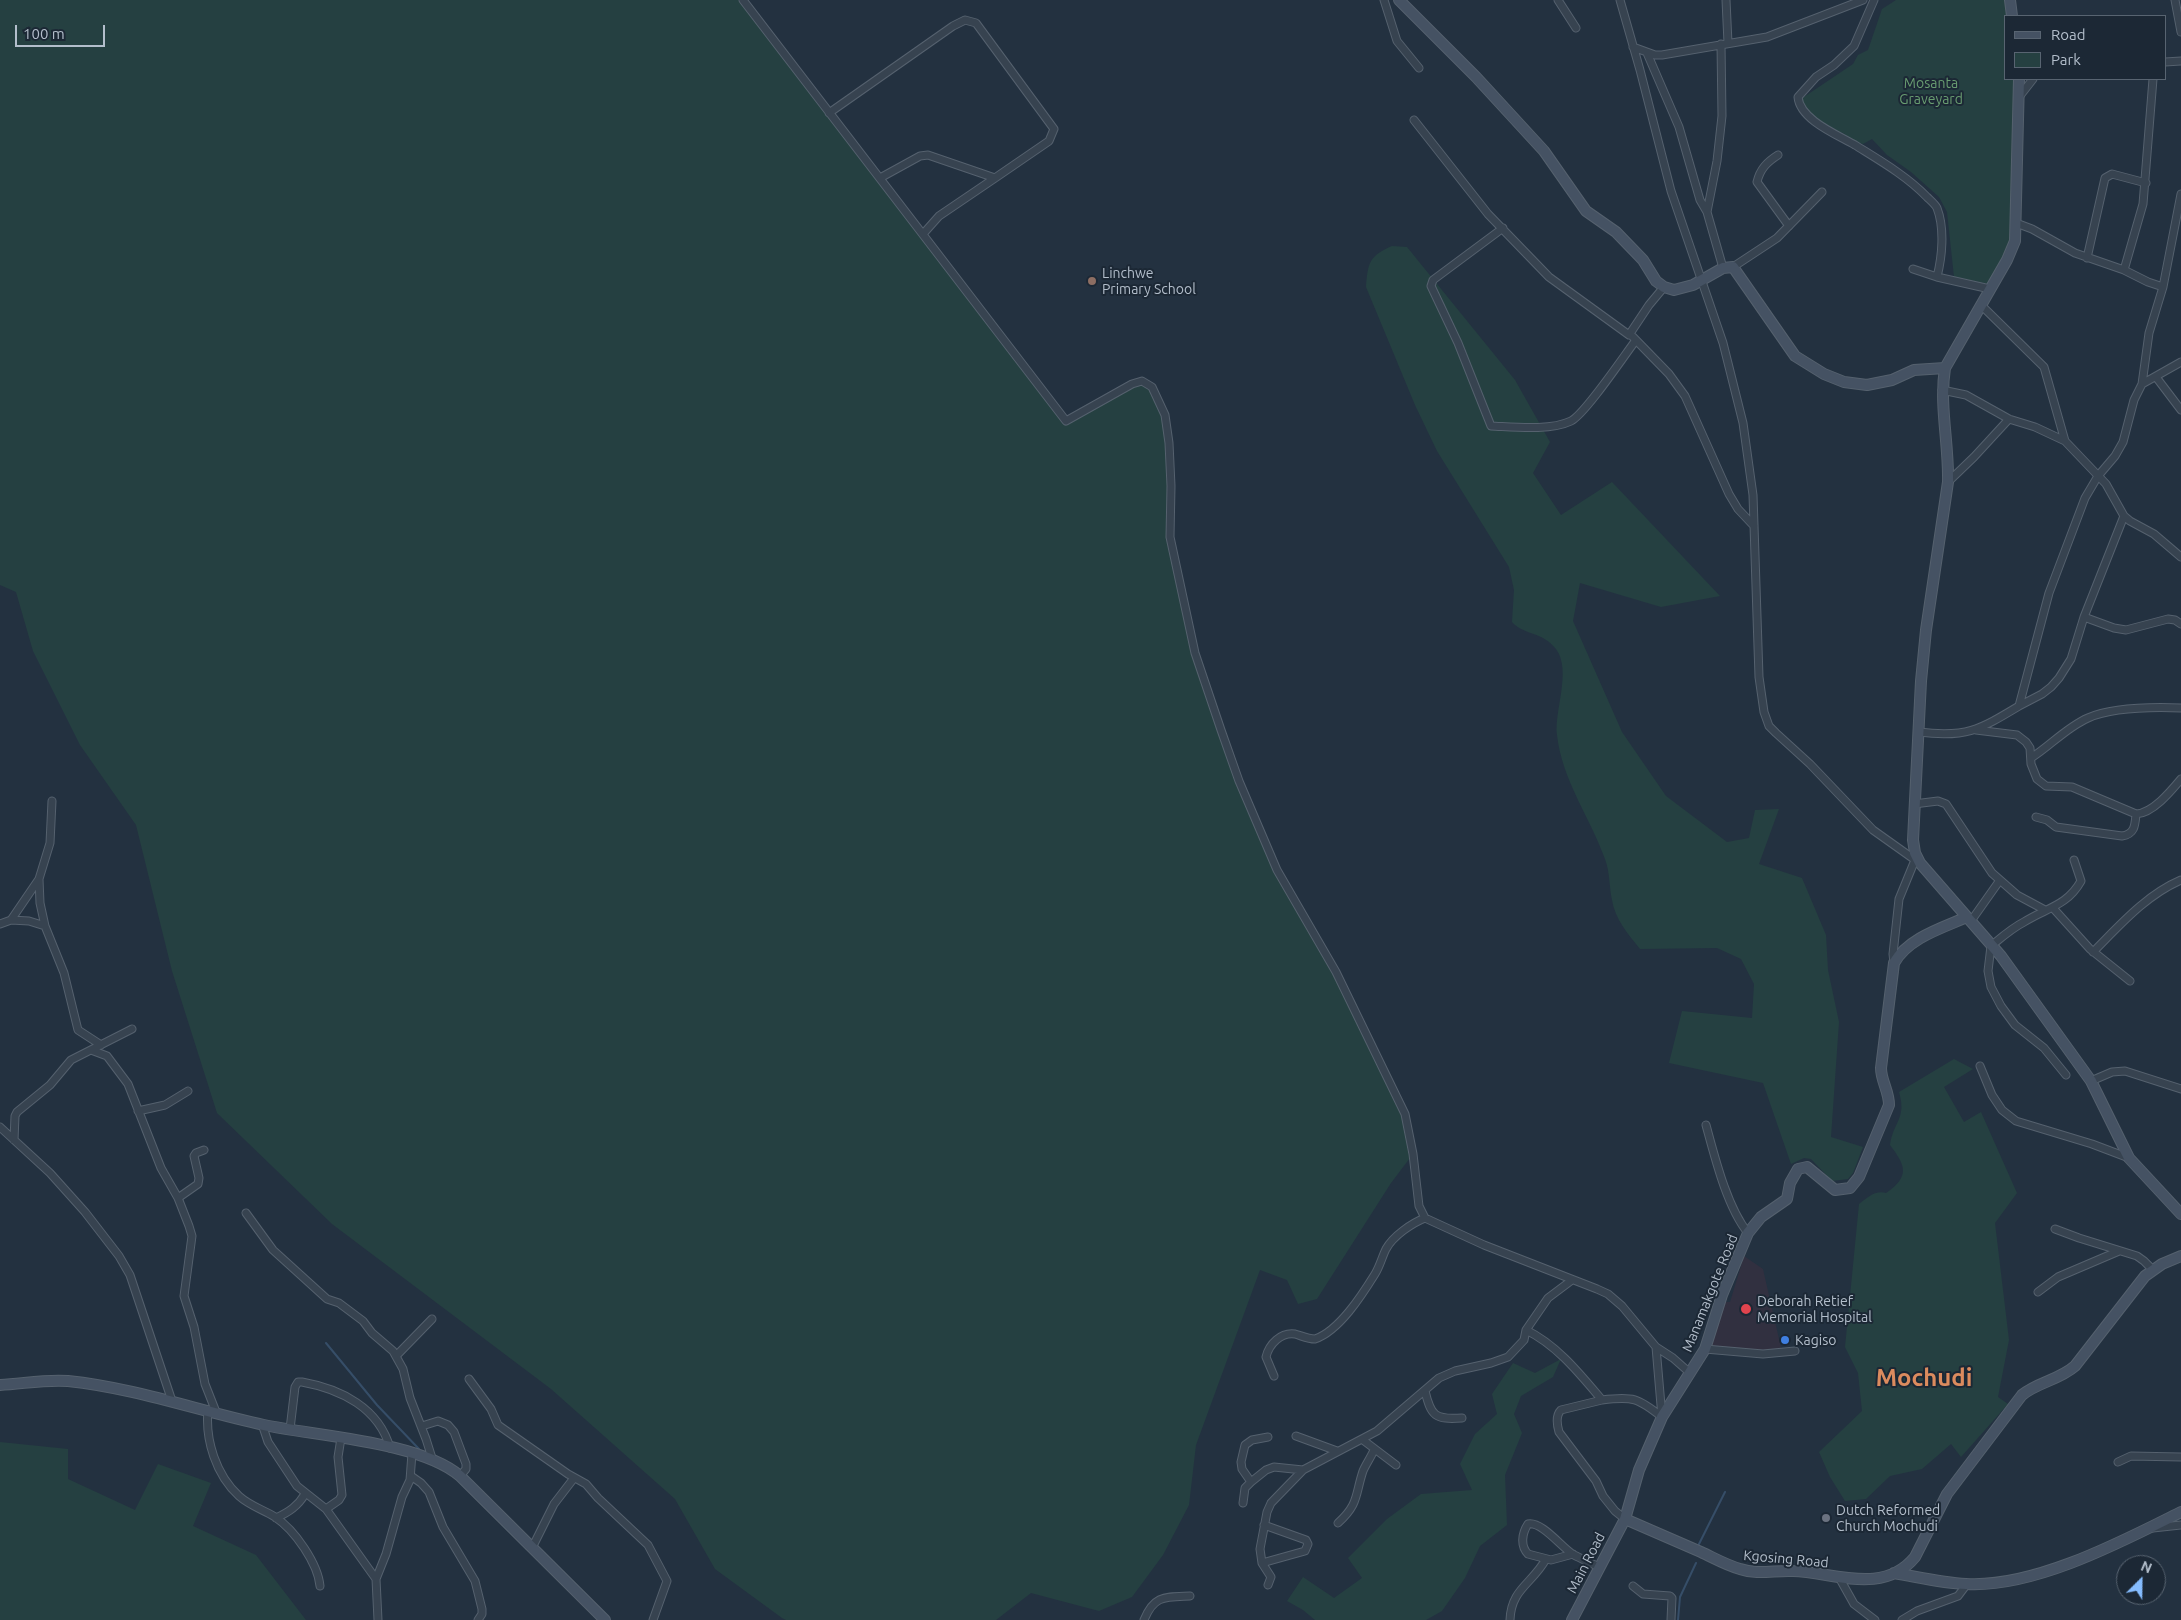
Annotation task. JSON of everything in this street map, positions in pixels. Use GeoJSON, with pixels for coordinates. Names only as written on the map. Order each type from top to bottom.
{"type":"FeatureCollection","features":[{"type":"Feature","properties":{"kind":"street"},"geometry":{"type":"LineString","coordinates":[[743,0],[1066,421],[1132,384],[1142,382],[1152,387],[1165,415],[1169,443],[1171,486],[1170,537],[1195,653],[1239,780],[1277,870],[1336,972],[1405,1114],[1413,1154],[1417,1200],[1425,1218]]}},
{"type":"Feature","properties":{"kind":"street"},"geometry":{"type":"LineString","coordinates":[[1384,0],[1397,41],[1419,68]]}},
{"type":"Feature","properties":{"kind":"street"},"geometry":{"type":"LineString","coordinates":[[1399,0],[1470,71],[1544,150],[1586,211],[1616,232],[1643,260],[1656,280],[1664,287],[1674,290],[1702,281],[1772,242],[1822,192]]}},
{"type":"Feature","properties":{"kind":"street"},"geometry":{"type":"LineString","coordinates":[[1558,0],[1576,28]]}},
{"type":"Feature","properties":{"kind":"street"},"geometry":{"type":"LineString","coordinates":[[1620,0],[1671,191],[1714,315],[1736,388],[1750,468],[1754,526],[1759,677],[1764,712],[1769,726],[1810,764],[1872,830],[1918,862],[1969,919],[2042,1011],[2091,1081],[2129,1158],[2181,1214]]}},
{"type":"Feature","properties":{"kind":"street"},"geometry":{"type":"LineString","coordinates":[[1707,212],[1717,161],[1722,116],[1726,0]]}},
{"type":"Feature","properties":{"kind":"street"},"geometry":{"type":"LineString","coordinates":[[1633,47],[1647,53],[1662,56],[1776,34],[1863,0]]}},
{"type":"Feature","properties":{"kind":"street"},"geometry":{"type":"LineString","coordinates":[[1874,0],[1854,46],[1834,65],[1810,82],[1798,97],[1799,104],[1816,122],[1918,187],[1937,207],[1942,246],[1941,262],[1937,277]]}},
{"type":"Feature","properties":{"kind":"street"},"geometry":{"type":"LineString","coordinates":[[2010,0],[2012,15]]}},
{"type":"Feature","properties":{"kind":"street"},"geometry":{"type":"LineString","coordinates":[[2175,0],[2181,32]]}},
{"type":"Feature","properties":{"kind":"street"},"geometry":{"type":"LineString","coordinates":[[829,112],[953,26],[965,20],[976,23],[1054,128],[1049,141],[939,216],[923,234]]}},
{"type":"Feature","properties":{"kind":"street"},"geometry":{"type":"LineString","coordinates":[[1647,53],[1679,127],[1700,200],[1707,212],[1728,268],[1795,356],[1824,374],[1844,382],[1867,385],[1892,380],[1914,370],[1945,368]]}},
{"type":"Feature","properties":{"kind":"street"},"geometry":{"type":"LineString","coordinates":[[2166,62],[2181,61]]}},
{"type":"Feature","properties":{"kind":"street"},"geometry":{"type":"LineString","coordinates":[[1894,963],[1893,954],[1899,899],[1918,862],[1913,840],[1921,681],[1926,630],[1948,482],[1949,462],[1942,390],[1945,368],[2015,241],[2020,80]]}},
{"type":"Feature","properties":{"kind":"street"},"geometry":{"type":"LineString","coordinates":[[2019,98],[2032,80]]}},
{"type":"Feature","properties":{"kind":"street"},"geometry":{"type":"LineString","coordinates":[[2124,270],[2138,222],[2146,183],[2153,80]]}},
{"type":"Feature","properties":{"kind":"street"},"geometry":{"type":"LineString","coordinates":[[1414,120],[1488,214],[1549,277],[1629,334],[1669,374],[1684,396],[1729,494],[1738,509],[1754,526]]}},
{"type":"Feature","properties":{"kind":"street"},"geometry":{"type":"LineString","coordinates":[[880,178],[920,156],[928,154],[995,178]]}},
{"type":"Feature","properties":{"kind":"street"},"geometry":{"type":"LineString","coordinates":[[1778,155],[1759,172],[1757,182],[1789,226]]}},
{"type":"Feature","properties":{"kind":"street"},"geometry":{"type":"LineString","coordinates":[[2087,258],[2105,178],[2112,174],[2146,183]]}},
{"type":"Feature","properties":{"kind":"street"},"geometry":{"type":"LineString","coordinates":[[2019,706],[2055,575],[2085,498],[2098,476],[2115,456],[2123,442],[2134,400],[2142,384],[2149,333],[2163,287],[2181,194]]}},
{"type":"Feature","properties":{"kind":"street"},"geometry":{"type":"LineString","coordinates":[[2016,223],[2032,228],[2087,258],[2124,270],[2163,287]]}},
{"type":"Feature","properties":{"kind":"street"},"geometry":{"type":"LineString","coordinates":[[1503,228],[1433,280],[1431,286],[1458,343],[1491,426],[1544,427],[1572,421],[1587,406],[1636,340]]}},
{"type":"Feature","properties":{"kind":"street"},"geometry":{"type":"LineString","coordinates":[[1913,269],[1937,277],[1990,289]]}},
{"type":"Feature","properties":{"kind":"street"},"geometry":{"type":"LineString","coordinates":[[1629,334],[1664,287]]}},
{"type":"Feature","properties":{"kind":"street"},"geometry":{"type":"LineString","coordinates":[[1981,305],[2044,367],[2065,441]]}},
{"type":"Feature","properties":{"kind":"street"},"geometry":{"type":"LineString","coordinates":[[2142,384],[2181,362]]}},
{"type":"Feature","properties":{"kind":"street"},"geometry":{"type":"LineString","coordinates":[[2156,377],[2181,410]]}},
{"type":"Feature","properties":{"kind":"street"},"geometry":{"type":"LineString","coordinates":[[1942,390],[1966,395],[2009,419],[2035,427],[2065,441],[2106,484],[2124,516],[2154,534],[2181,557]]}},
{"type":"Feature","properties":{"kind":"street"},"geometry":{"type":"LineString","coordinates":[[1948,482],[2009,419]]}},
{"type":"Feature","properties":{"kind":"street"},"geometry":{"type":"LineString","coordinates":[[1976,730],[2042,694],[2059,678],[2071,659],[2084,617],[2124,516]]}},
{"type":"Feature","properties":{"kind":"street"},"geometry":{"type":"LineString","coordinates":[[2084,617],[2114,628],[2126,630],[2168,620],[2175,620],[2181,624]]}},
{"type":"Feature","properties":{"kind":"street"},"geometry":{"type":"LineString","coordinates":[[2031,758],[2068,730],[2089,718],[2125,710],[2157,707],[2181,708]]}},
{"type":"Feature","properties":{"kind":"street"},"geometry":{"type":"LineString","coordinates":[[1919,732],[1952,734],[1976,730],[2017,736],[2026,742],[2030,748],[2037,779],[2046,786],[2072,786],[2136,814],[2144,813],[2171,791],[2181,779]]}},
{"type":"Feature","properties":{"kind":"street"},"geometry":{"type":"LineString","coordinates":[[11,920],[39,879],[50,843],[52,801]]}},
{"type":"Feature","properties":{"kind":"street"},"geometry":{"type":"LineString","coordinates":[[1914,804],[1938,801],[1946,804],[1992,872],[2017,895],[2045,910]]}},
{"type":"Feature","properties":{"kind":"street"},"geometry":{"type":"LineString","coordinates":[[2036,817],[2047,820],[2056,827],[2122,836],[2133,832],[2136,814]]}},
{"type":"Feature","properties":{"kind":"street"},"geometry":{"type":"LineString","coordinates":[[2066,1075],[2044,1048],[2015,1025],[2000,1006],[1991,987],[1988,970],[1991,946],[2022,923],[2045,910],[2054,908],[2072,893],[2080,881],[2074,860]]}},
{"type":"Feature","properties":{"kind":"street"},"geometry":{"type":"LineString","coordinates":[[39,879],[44,926],[64,973],[78,1030],[101,1045]]}},
{"type":"Feature","properties":{"kind":"street"},"geometry":{"type":"LineString","coordinates":[[1894,963],[1903,949],[1911,943],[1969,919],[2000,880]]}},
{"type":"Feature","properties":{"kind":"street"},"geometry":{"type":"LineString","coordinates":[[2093,952],[2146,902],[2165,887],[2181,880]]}},
{"type":"Feature","properties":{"kind":"street"},"geometry":{"type":"LineString","coordinates":[[2054,908],[2093,952],[2130,981]]}},
{"type":"Feature","properties":{"kind":"street"},"geometry":{"type":"LineString","coordinates":[[0,924],[11,920],[29,921],[44,926]]}},
{"type":"Feature","properties":{"kind":"street","name":"Manamakgote Road"},"geometry":{"type":"LineString","coordinates":[[1625,1518],[1639,1470],[1662,1417],[1705,1349],[1722,1295],[1748,1233],[1761,1217],[1787,1199],[1790,1183],[1798,1169],[1807,1166],[1835,1190],[1850,1188],[1859,1177],[1888,1105],[1889,1096],[1881,1078],[1881,1068],[1894,963]]}},
{"type":"Feature","properties":{"kind":"street"},"geometry":{"type":"LineString","coordinates":[[14,1140],[15,1116],[17,1112],[50,1085],[71,1060],[132,1029]]}},
{"type":"Feature","properties":{"kind":"street"},"geometry":{"type":"LineString","coordinates":[[91,1050],[108,1056],[128,1084],[161,1168],[178,1198],[192,1236],[184,1296],[194,1327],[212,1411],[206,1427],[217,1466],[227,1483],[239,1497],[276,1518],[298,1541],[312,1560],[319,1575],[320,1586]]}},
{"type":"Feature","properties":{"kind":"street"},"geometry":{"type":"LineString","coordinates":[[1980,1066],[1992,1095],[2002,1110],[2016,1121],[2092,1144],[2129,1158]]}},
{"type":"Feature","properties":{"kind":"street"},"geometry":{"type":"LineString","coordinates":[[2091,1081],[2112,1072],[2125,1071],[2181,1089]]}},
{"type":"Feature","properties":{"kind":"street"},"geometry":{"type":"LineString","coordinates":[[138,1111],[165,1105],[188,1091]]}},
{"type":"Feature","properties":{"kind":"street"},"geometry":{"type":"LineString","coordinates":[[1706,1125],[1733,1209],[1748,1233]]}},
{"type":"Feature","properties":{"kind":"street"},"geometry":{"type":"LineString","coordinates":[[0,1128],[50,1173],[119,1256],[130,1276],[172,1401]]}},
{"type":"Feature","properties":{"kind":"street"},"geometry":{"type":"LineString","coordinates":[[178,1198],[198,1184],[199,1178],[194,1156],[196,1153],[204,1150]]}},
{"type":"Feature","properties":{"kind":"street"},"geometry":{"type":"LineString","coordinates":[[246,1213],[273,1250],[327,1299],[339,1303],[363,1320],[372,1333],[396,1356],[403,1369],[410,1398],[422,1426],[432,1458]]}},
{"type":"Feature","properties":{"kind":"street"},"geometry":{"type":"LineString","coordinates":[[1274,1376],[1266,1357],[1271,1345],[1288,1334],[1315,1339],[1333,1329],[1376,1273],[1386,1248],[1415,1221],[1425,1218],[1484,1245],[1534,1262],[1608,1294],[1622,1306],[1656,1347],[1674,1358],[1690,1373]]}},
{"type":"Feature","properties":{"kind":"street"},"geometry":{"type":"LineString","coordinates":[[2055,1229],[2136,1256],[2153,1270]]}},
{"type":"Feature","properties":{"kind":"street"},"geometry":{"type":"LineString","coordinates":[[2038,1292],[2058,1277],[2120,1250]]}},
{"type":"Feature","properties":{"kind":"street"},"geometry":{"type":"LineString","coordinates":[[1894,1573],[1909,1564],[1947,1494],[2022,1395],[2036,1386],[2064,1375],[2075,1366],[2132,1291],[2153,1270],[2181,1256]]}},
{"type":"Feature","properties":{"kind":"street"},"geometry":{"type":"LineString","coordinates":[[1268,1585],[1271,1577],[1262,1563],[1260,1549],[1264,1525],[1271,1503],[1302,1470],[1377,1431],[1439,1378],[1455,1371],[1490,1364],[1508,1357],[1524,1340],[1526,1330],[1548,1298],[1572,1280]]}},
{"type":"Feature","properties":{"kind":"street"},"geometry":{"type":"LineString","coordinates":[[396,1356],[432,1319]]}},
{"type":"Feature","properties":{"kind":"street"},"geometry":{"type":"LineString","coordinates":[[1526,1330],[1542,1337],[1566,1360],[1602,1400]]}},
{"type":"Feature","properties":{"kind":"street"},"geometry":{"type":"LineString","coordinates":[[1656,1347],[1662,1417]]}},
{"type":"Feature","properties":{"kind":"street"},"geometry":{"type":"LineString","coordinates":[[1705,1349],[1763,1354],[1796,1351]]}},
{"type":"Feature","properties":{"kind":"street"},"geometry":{"type":"LineString","coordinates":[[469,1379],[491,1410],[498,1424],[589,1487],[652,1550],[667,1581],[653,1620]]}},
{"type":"Feature","properties":{"kind":"street"},"geometry":{"type":"LineString","coordinates":[[0,1385],[66,1381],[97,1385],[172,1401],[262,1424],[341,1438],[432,1458],[460,1476],[605,1620]]}},
{"type":"Feature","properties":{"kind":"street"},"geometry":{"type":"LineString","coordinates":[[290,1429],[295,1387],[298,1382],[302,1382],[340,1393],[367,1410],[382,1426],[390,1448]]}},
{"type":"Feature","properties":{"kind":"street"},"geometry":{"type":"LineString","coordinates":[[1425,1390],[1429,1406],[1436,1416],[1447,1420],[1462,1418]]}},
{"type":"Feature","properties":{"kind":"street"},"geometry":{"type":"LineString","coordinates":[[1625,1518],[1603,1496],[1596,1481],[1559,1432],[1558,1414],[1561,1410],[1620,1397],[1632,1398],[1662,1417]]}},
{"type":"Feature","properties":{"kind":"street"},"geometry":{"type":"LineString","coordinates":[[422,1426],[438,1421],[451,1428],[466,1464],[466,1469],[460,1476]]}},
{"type":"Feature","properties":{"kind":"street"},"geometry":{"type":"LineString","coordinates":[[262,1424],[268,1442],[304,1494],[326,1510],[376,1579]]}},
{"type":"Feature","properties":{"kind":"street"},"geometry":{"type":"LineString","coordinates":[[1296,1436],[1337,1451]]}},
{"type":"Feature","properties":{"kind":"street"},"geometry":{"type":"LineString","coordinates":[[1251,1482],[1242,1469],[1240,1462],[1245,1446],[1252,1440],[1268,1437]]}},
{"type":"Feature","properties":{"kind":"street"},"geometry":{"type":"LineString","coordinates":[[326,1510],[339,1500],[342,1495],[338,1457],[341,1438]]}},
{"type":"Feature","properties":{"kind":"street"},"geometry":{"type":"LineString","coordinates":[[1362,1440],[1396,1465]]}},
{"type":"Feature","properties":{"kind":"street"},"geometry":{"type":"LineString","coordinates":[[1338,1523],[1350,1512],[1363,1470],[1374,1450]]}},
{"type":"Feature","properties":{"kind":"street"},"geometry":{"type":"LineString","coordinates":[[378,1620],[376,1579],[386,1554],[402,1497],[411,1476],[412,1453]]}},
{"type":"Feature","properties":{"kind":"street"},"geometry":{"type":"LineString","coordinates":[[2118,1462],[2131,1456],[2181,1457]]}},
{"type":"Feature","properties":{"kind":"street"},"geometry":{"type":"LineString","coordinates":[[1243,1503],[1245,1488],[1266,1470],[1274,1467],[1302,1470]]}},
{"type":"Feature","properties":{"kind":"street"},"geometry":{"type":"LineString","coordinates":[[411,1476],[429,1492],[443,1527],[475,1581],[482,1609],[482,1614],[478,1620]]}},
{"type":"Feature","properties":{"kind":"street"},"geometry":{"type":"LineString","coordinates":[[532,1548],[554,1504],[574,1478]]}},
{"type":"Feature","properties":{"kind":"street"},"geometry":{"type":"LineString","coordinates":[[276,1518],[288,1513],[300,1502],[304,1494]]}},
{"type":"Feature","properties":{"kind":"street"},"geometry":{"type":"LineString","coordinates":[[1894,1573],[1966,1584],[2024,1577],[2070,1564],[2181,1512]]}},
{"type":"Feature","properties":{"kind":"street","name":"Kgosing Road"},"geometry":{"type":"LineString","coordinates":[[1625,1518],[1738,1569],[1755,1572],[1801,1571],[1840,1578],[1874,1578],[1894,1573]]}},
{"type":"Feature","properties":{"kind":"street","name":"Main Road"},"geometry":{"type":"LineString","coordinates":[[1572,1620],[1625,1518]]}},
{"type":"Feature","properties":{"kind":"street"},"geometry":{"type":"LineString","coordinates":[[1573,1554],[1556,1559],[1546,1559],[1528,1554],[1525,1550],[1523,1534],[1528,1524],[1534,1524],[1548,1532],[1573,1554],[1599,1567]]}},
{"type":"Feature","properties":{"kind":"street"},"geometry":{"type":"LineString","coordinates":[[1262,1563],[1305,1551],[1308,1544],[1306,1540],[1264,1525]]}},
{"type":"Feature","properties":{"kind":"street"},"geometry":{"type":"LineString","coordinates":[[2148,1529],[2181,1525]]}},
{"type":"Feature","properties":{"kind":"street"},"geometry":{"type":"LineString","coordinates":[[1510,1620],[1513,1602],[1518,1592],[1533,1578],[1546,1559]]}},
{"type":"Feature","properties":{"kind":"street"},"geometry":{"type":"LineString","coordinates":[[1840,1578],[1854,1604],[1875,1620]]}},
{"type":"Feature","properties":{"kind":"street"},"geometry":{"type":"LineString","coordinates":[[1902,1620],[1917,1611],[1958,1596],[1966,1584]]}},
{"type":"Feature","properties":{"kind":"street"},"geometry":{"type":"LineString","coordinates":[[1634,1586],[1643,1594],[1670,1596],[1672,1598],[1671,1620]]}},
{"type":"Feature","properties":{"kind":"street"},"geometry":{"type":"LineString","coordinates":[[1144,1620],[1150,1606],[1158,1599],[1190,1596]]}},
{"type":"Feature","properties":{"kind":"shaded area","name":"Deborah Retief Memorial Hospital"},"geometry":{"type":"Polygon","coordinates":[[[1744,1256],[1763,1269],[1782,1352],[1711,1349],[1718,1315],[1723,1302],[1730,1302],[1744,1256]]]}},
{"type":"Feature","properties":{"kind":"green space"},"geometry":{"type":"Polygon","coordinates":[[[0,0],[743,0],[1066,421],[1142,381],[1152,387],[1165,415],[1169,527],[1195,653],[1221,730],[1277,870],[1336,972],[1405,1114],[1413,1154],[1391,1183],[1317,1299],[1298,1304],[1287,1280],[1260,1270],[1196,1445],[1189,1505],[1163,1555],[1132,1597],[1099,1611],[1031,1593],[996,1620],[786,1620],[782,1618],[715,1569],[675,1499],[551,1389],[332,1224],[217,1113],[172,971],[136,825],[80,745],[33,651],[16,592],[0,585],[0,0]]]}},
{"type":"Feature","properties":{"kind":"green space","name":"Mosanta Graveyard"},"geometry":{"type":"Polygon","coordinates":[[[1896,0],[2010,0],[2013,15],[2004,15],[2004,80],[2017,80],[2013,237],[1989,284],[1954,277],[1947,212],[1939,197],[1911,172],[1887,155],[1872,139],[1863,144],[1851,140],[1843,133],[1825,128],[1798,101],[1853,64],[1858,55],[1868,50],[1882,9],[1896,0]]]}},
{"type":"Feature","properties":{"kind":"green space"},"geometry":{"type":"Polygon","coordinates":[[[1392,246],[1407,247],[1515,380],[1550,442],[1533,473],[1561,515],[1612,482],[1720,596],[1661,607],[1580,583],[1573,621],[1622,732],[1666,796],[1727,842],[1749,838],[1755,810],[1779,809],[1759,864],[1802,878],[1826,935],[1828,970],[1839,1022],[1831,1137],[1863,1147],[1853,1173],[1848,1179],[1832,1181],[1811,1159],[1804,1158],[1791,1164],[1763,1083],[1669,1063],[1682,1011],[1752,1018],[1754,984],[1741,959],[1717,948],[1640,949],[1619,920],[1611,895],[1605,859],[1570,783],[1560,752],[1557,725],[1563,680],[1561,658],[1551,643],[1522,630],[1512,622],[1514,590],[1509,567],[1437,451],[1415,405],[1366,287],[1371,261],[1379,253],[1392,246]]]}},
{"type":"Feature","properties":{"kind":"green space"},"geometry":{"type":"Polygon","coordinates":[[[1954,1059],[1973,1069],[1944,1087],[1964,1122],[1981,1112],[2017,1193],[1995,1223],[2009,1340],[1998,1397],[2008,1404],[1961,1457],[1951,1444],[1922,1469],[1890,1476],[1866,1499],[1845,1501],[1830,1477],[1819,1452],[1862,1411],[1858,1373],[1845,1347],[1859,1204],[1875,1194],[1886,1193],[1894,1187],[1902,1176],[1902,1164],[1890,1145],[1900,1115],[1901,1101],[1899,1092],[1954,1059]]]}},
{"type":"Feature","properties":{"kind":"green space"},"geometry":{"type":"Polygon","coordinates":[[[1561,1359],[1553,1377],[1521,1396],[1514,1414],[1522,1433],[1505,1475],[1507,1525],[1480,1546],[1465,1578],[1442,1611],[1426,1620],[1315,1620],[1303,1610],[1287,1601],[1303,1577],[1334,1598],[1362,1578],[1348,1558],[1387,1519],[1421,1494],[1472,1490],[1460,1464],[1475,1434],[1497,1414],[1492,1394],[1513,1363],[1535,1373],[1561,1359]]]}},
{"type":"Feature","properties":{"kind":"green space"},"geometry":{"type":"Polygon","coordinates":[[[0,1442],[68,1449],[68,1479],[135,1510],[158,1464],[211,1483],[193,1526],[256,1555],[306,1620],[0,1620],[0,1442]]]}},
{"type":"Feature","properties":{"kind":"waterway"},"geometry":{"type":"LineString","coordinates":[[326,1343],[377,1405],[419,1449]]}},
{"type":"Feature","properties":{"kind":"waterway"},"geometry":{"type":"LineString","coordinates":[[1698,1546],[1725,1492]]}},
{"type":"Feature","properties":{"kind":"waterway"},"geometry":{"type":"LineString","coordinates":[[1678,1620],[1680,1597],[1696,1563]]}},
{"type":"Feature","properties":{"kind":"place","name":"Linchwe Primary School"},"geometry":{"type":"Point","coordinates":[1092,281]}},
{"type":"Feature","properties":{"kind":"place","name":"Deborah Retief Memorial Hospital"},"geometry":{"type":"Point","coordinates":[1746,1309]}},
{"type":"Feature","properties":{"kind":"place","name":"Kagiso"},"geometry":{"type":"Point","coordinates":[1785,1340]}},
{"type":"Feature","properties":{"kind":"place","name":"Dutch Reformed Church Mochudi"},"geometry":{"type":"Point","coordinates":[1826,1518]}},
{"type":"Feature","properties":{"kind":"district","name":"Mochudi"},"geometry":{"type":"Point","coordinates":[1924,1378]}}]}
